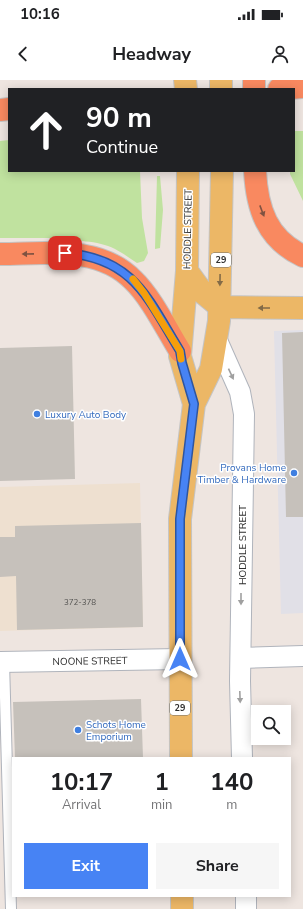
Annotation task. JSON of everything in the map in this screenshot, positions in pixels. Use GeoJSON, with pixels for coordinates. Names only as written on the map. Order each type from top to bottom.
{"type":"FeatureCollection","features":[{"type":"Feature","properties":{"kind":"highway"},"geometry":{"type":"LineString","coordinates":[[291,88],[303,87]]}},
{"type":"Feature","properties":{"kind":"highway"},"geometry":{"type":"LineString","coordinates":[[255,172],[258,198],[263,214],[275,235],[295,252]]}},
{"type":"Feature","properties":{"kind":"highway"},"geometry":{"type":"LineString","coordinates":[[0,254],[80,254],[98,258],[117,267],[134,280],[144,293],[180,351]]}},
{"type":"Feature","properties":{"kind":"main road","name":"HODDLE STREET"},"geometry":{"type":"LineString","coordinates":[[188,173],[187,271],[180,351],[194,404]]}},
{"type":"Feature","properties":{"kind":"main road","name":"HODDLE STREET"},"geometry":{"type":"LineString","coordinates":[[181,757],[180,519],[194,404],[211,369],[220,307],[222,173]]}},
{"type":"Feature","properties":{"kind":"main road"},"geometry":{"type":"LineString","coordinates":[[187,271],[203,293],[220,307],[303,308]]}},
{"type":"Feature","properties":{"kind":"main road"},"geometry":{"type":"LineString","coordinates":[[182,897],[182,909]]}},
{"type":"Feature","properties":{"kind":"street","name":"HODDLE STREET"},"geometry":{"type":"LineString","coordinates":[[216,338],[240,392],[244,414],[242,471],[242,757]]}},
{"type":"Feature","properties":{"kind":"street"},"geometry":{"type":"LineString","coordinates":[[241,658],[303,656]]}},
{"type":"Feature","properties":{"kind":"street","name":"NOONE STREET"},"geometry":{"type":"LineString","coordinates":[[2,662],[180,659]]}},
{"type":"Feature","properties":{"kind":"street"},"geometry":{"type":"LineString","coordinates":[[246,897],[246,909]]}},
{"type":"Feature","properties":{"kind":"lane"},"geometry":{"type":"LineString","coordinates":[[2,662],[11,909]]}},
{"type":"Feature","properties":{"kind":"shaded area","name":"Provans Home Timber & Hardware"},"geometry":{"type":"Polygon","coordinates":[[[303,330],[303,613],[281,614],[274,331],[303,330]]]}},
{"type":"Feature","properties":{"kind":"shaded area"},"geometry":{"type":"Polygon","coordinates":[[[140,483],[143,627],[0,631],[0,487],[140,483]]]}},
{"type":"Feature","properties":{"kind":"green space"},"geometry":{"type":"Polygon","coordinates":[[[295,131],[303,131],[303,201],[290,172],[295,172],[295,131]]]}},
{"type":"Feature","properties":{"kind":"green space"},"geometry":{"type":"Polygon","coordinates":[[[8,140],[8,172],[140,172],[142,218],[148,253],[144,261],[137,263],[106,245],[70,238],[0,238],[0,141],[8,140]]]}},
{"type":"Feature","properties":{"kind":"green space"},"geometry":{"type":"Polygon","coordinates":[[[157,176],[160,176],[163,210],[160,248],[155,249],[157,176]]]}},
{"type":"Feature","properties":{"kind":"building","name":"Provans Home Timber & Hardware"},"geometry":{"type":"Polygon","coordinates":[[[303,332],[303,517],[286,517],[282,333],[303,332]]]}},
{"type":"Feature","properties":{"kind":"building","name":"Luxury Auto Body"},"geometry":{"type":"Polygon","coordinates":[[[72,346],[75,479],[0,481],[0,348],[72,346]]]}},
{"type":"Feature","properties":{"kind":"building"},"geometry":{"type":"Polygon","coordinates":[[[141,523],[143,627],[17,630],[16,576],[0,577],[0,537],[15,537],[15,526],[141,523]]]}},
{"type":"Feature","properties":{"kind":"building","name":"Schots Home Emporium"},"geometry":{"type":"Polygon","coordinates":[[[141,699],[143,757],[15,757],[13,702],[141,699]]]}},
{"type":"Feature","properties":{"kind":"slow traffic"},"geometry":{"type":"LineString","coordinates":[[133,279],[144,293],[180,351],[181,359]]}},
{"type":"Feature","properties":{"kind":"place","name":"Luxury Auto Body"},"geometry":{"type":"Point","coordinates":[37,414]}},
{"type":"Feature","properties":{"kind":"place","name":"Provans Home Timber & Hardware"},"geometry":{"type":"Point","coordinates":[294,473]}},
{"type":"Feature","properties":{"kind":"place","name":"Schots Home Emporium"},"geometry":{"type":"Point","coordinates":[78,730]}},
{"type":"Feature","properties":{"kind":"route"},"geometry":{"type":"LineString","coordinates":[[65,253],[80,254],[98,258],[117,267],[134,280],[144,293],[180,351],[180,356],[194,404],[183,482],[180,519],[180,659]]}}]}
